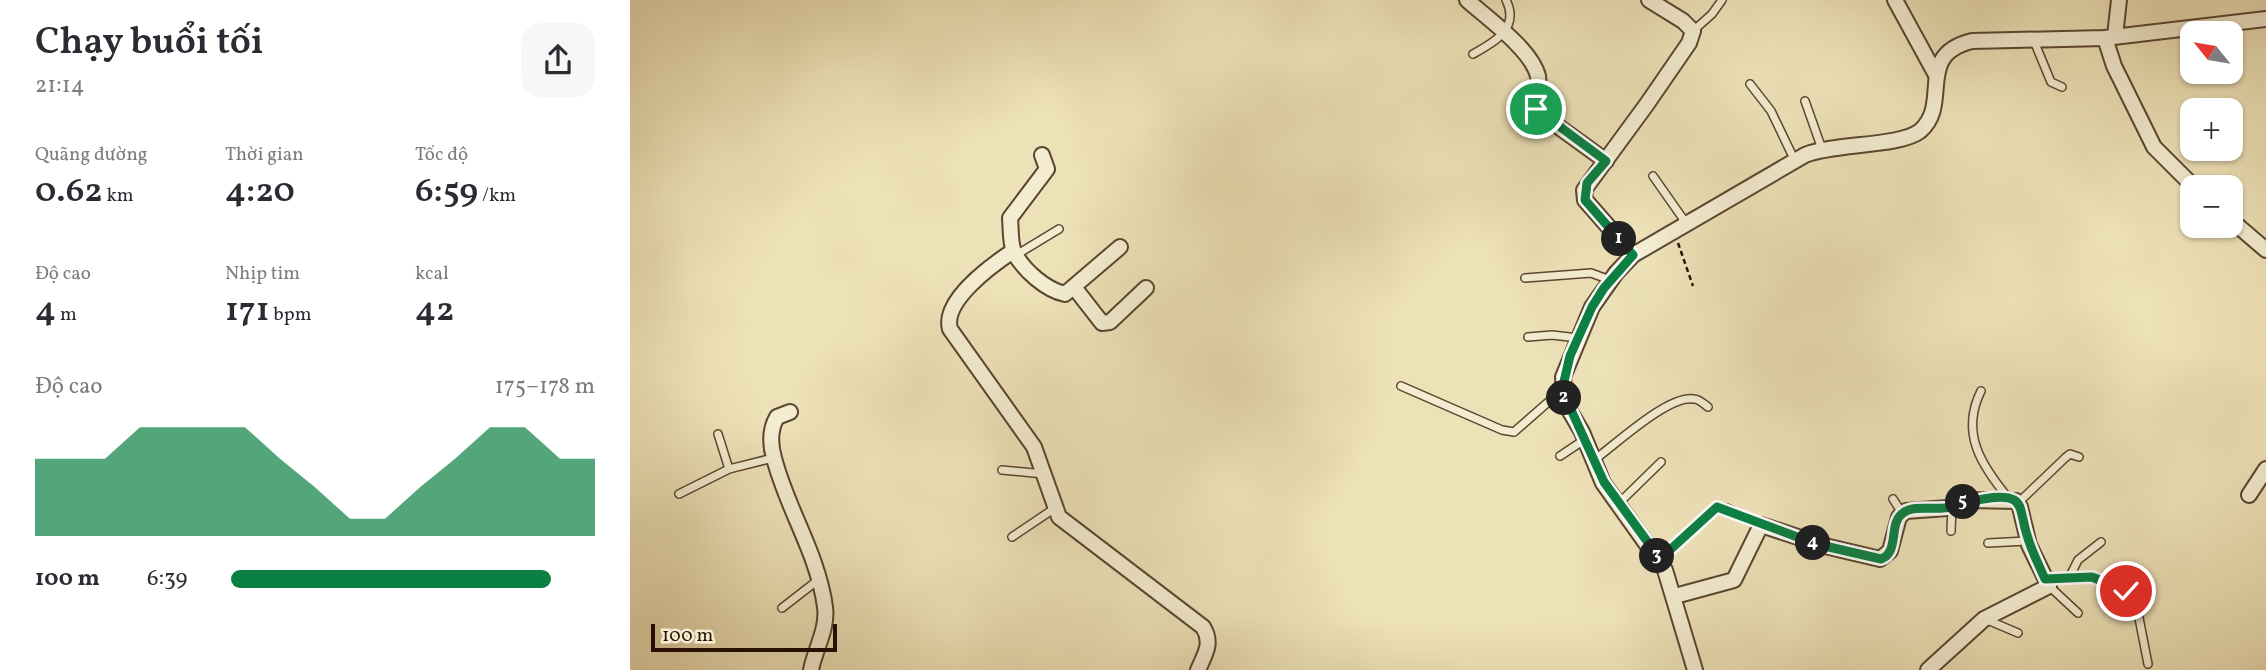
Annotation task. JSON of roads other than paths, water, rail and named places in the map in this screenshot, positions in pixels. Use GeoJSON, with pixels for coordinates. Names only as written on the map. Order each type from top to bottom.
{"type":"FeatureCollection","features":[{"type":"Feature","properties":{"kind":"street"},"geometry":{"type":"LineString","coordinates":[[1467,0],[1505,33],[1538,76],[1536,109],[1606,161]]}},
{"type":"Feature","properties":{"kind":"street"},"geometry":{"type":"LineString","coordinates":[[1633,255],[1585,200],[1587,183],[1606,161],[1689,43],[1693,31],[1683,21],[1649,0]]}},
{"type":"Feature","properties":{"kind":"street"},"geometry":{"type":"LineString","coordinates":[[1895,0],[1936,75]]}},
{"type":"Feature","properties":{"kind":"street"},"geometry":{"type":"LineString","coordinates":[[2119,0],[2110,37],[2114,66],[2154,147],[2182,175]]}},
{"type":"Feature","properties":{"kind":"street"},"geometry":{"type":"LineString","coordinates":[[1695,670],[1675,596],[1660,559],[1604,482],[1565,403],[1562,390],[1563,377],[1578,338],[1592,307],[1610,281],[1633,255],[1795,161],[1822,149],[1897,139],[1919,131],[1932,111],[1939,63],[1948,51],[1959,44],[1972,41],[2110,37],[2266,19]]}},
{"type":"Feature","properties":{"kind":"street"},"geometry":{"type":"LineString","coordinates":[[1042,155],[1047,169],[1010,218],[1015,253],[1052,292],[1065,294],[1120,247]]}},
{"type":"Feature","properties":{"kind":"street"},"geometry":{"type":"LineString","coordinates":[[2243,230],[2266,250]]}},
{"type":"Feature","properties":{"kind":"street"},"geometry":{"type":"LineString","coordinates":[[1015,253],[978,276],[950,314],[950,329],[1034,447],[1055,508],[1066,524],[1203,628],[1209,637],[1208,649],[1198,670]]}},
{"type":"Feature","properties":{"kind":"street"},"geometry":{"type":"LineString","coordinates":[[1074,287],[1102,323],[1110,322],[1146,288]]}},
{"type":"Feature","properties":{"kind":"street"},"geometry":{"type":"LineString","coordinates":[[790,412],[777,417],[771,428],[773,458],[811,551],[826,615],[811,670]]}},
{"type":"Feature","properties":{"kind":"street"},"geometry":{"type":"LineString","coordinates":[[2249,495],[2266,470]]}},
{"type":"Feature","properties":{"kind":"street"},"geometry":{"type":"LineString","coordinates":[[1675,596],[1734,580],[1761,525],[1825,546],[1881,559],[1890,551],[1902,513],[1952,506],[1969,500],[2013,501],[2047,583],[1984,619],[1928,670]]}},
{"type":"Feature","properties":{"kind":"lane"},"geometry":{"type":"LineString","coordinates":[[1474,54],[1505,33],[1511,19],[1506,0]]}},
{"type":"Feature","properties":{"kind":"lane"},"geometry":{"type":"LineString","coordinates":[[1693,31],[1712,14],[1722,0]]}},
{"type":"Feature","properties":{"kind":"lane"},"geometry":{"type":"LineString","coordinates":[[2034,41],[2051,82],[2062,87]]}},
{"type":"Feature","properties":{"kind":"lane"},"geometry":{"type":"LineString","coordinates":[[1750,84],[1771,111],[1795,161]]}},
{"type":"Feature","properties":{"kind":"lane"},"geometry":{"type":"LineString","coordinates":[[1805,101],[1822,149]]}},
{"type":"Feature","properties":{"kind":"lane"},"geometry":{"type":"LineString","coordinates":[[1653,176],[1680,226]]}},
{"type":"Feature","properties":{"kind":"lane"},"geometry":{"type":"LineString","coordinates":[[1015,253],[1059,229]]}},
{"type":"Feature","properties":{"kind":"lane"},"geometry":{"type":"LineString","coordinates":[[1525,278],[1591,273],[1610,281]]}},
{"type":"Feature","properties":{"kind":"lane"},"geometry":{"type":"LineString","coordinates":[[1528,337],[1552,335],[1578,338]]}},
{"type":"Feature","properties":{"kind":"lane"},"geometry":{"type":"LineString","coordinates":[[1401,386],[1502,430],[1514,432],[1562,390]]}},
{"type":"Feature","properties":{"kind":"lane"},"geometry":{"type":"LineString","coordinates":[[1981,391],[1970,418],[1975,444],[1990,475],[2013,501],[2065,457],[2070,454],[2079,457]]}},
{"type":"Feature","properties":{"kind":"lane"},"geometry":{"type":"LineString","coordinates":[[1594,460],[1674,403],[1696,398],[1708,407]]}},
{"type":"Feature","properties":{"kind":"lane"},"geometry":{"type":"LineString","coordinates":[[718,434],[729,469]]}},
{"type":"Feature","properties":{"kind":"lane"},"geometry":{"type":"LineString","coordinates":[[1560,456],[1585,439]]}},
{"type":"Feature","properties":{"kind":"lane"},"geometry":{"type":"LineString","coordinates":[[679,494],[729,469],[773,458]]}},
{"type":"Feature","properties":{"kind":"lane"},"geometry":{"type":"LineString","coordinates":[[1619,503],[1661,462]]}},
{"type":"Feature","properties":{"kind":"lane"},"geometry":{"type":"LineString","coordinates":[[1002,470],[1044,474]]}},
{"type":"Feature","properties":{"kind":"lane"},"geometry":{"type":"LineString","coordinates":[[1893,499],[1902,513]]}},
{"type":"Feature","properties":{"kind":"lane"},"geometry":{"type":"LineString","coordinates":[[1951,531],[1952,506]]}},
{"type":"Feature","properties":{"kind":"lane"},"geometry":{"type":"LineString","coordinates":[[1660,559],[1717,507],[1727,508],[1761,525]]}},
{"type":"Feature","properties":{"kind":"lane"},"geometry":{"type":"LineString","coordinates":[[1012,537],[1055,508]]}},
{"type":"Feature","properties":{"kind":"lane"},"geometry":{"type":"LineString","coordinates":[[1988,543],[2028,541]]}},
{"type":"Feature","properties":{"kind":"lane"},"geometry":{"type":"LineString","coordinates":[[2070,576],[2078,560],[2101,542]]}},
{"type":"Feature","properties":{"kind":"lane"},"geometry":{"type":"LineString","coordinates":[[2078,613],[2047,583],[2070,576],[2092,577],[2126,591],[2139,618],[2148,664]]}},
{"type":"Feature","properties":{"kind":"lane"},"geometry":{"type":"LineString","coordinates":[[782,608],[818,580]]}},
{"type":"Feature","properties":{"kind":"lane"},"geometry":{"type":"LineString","coordinates":[[1984,619],[2018,634]]}}]}
